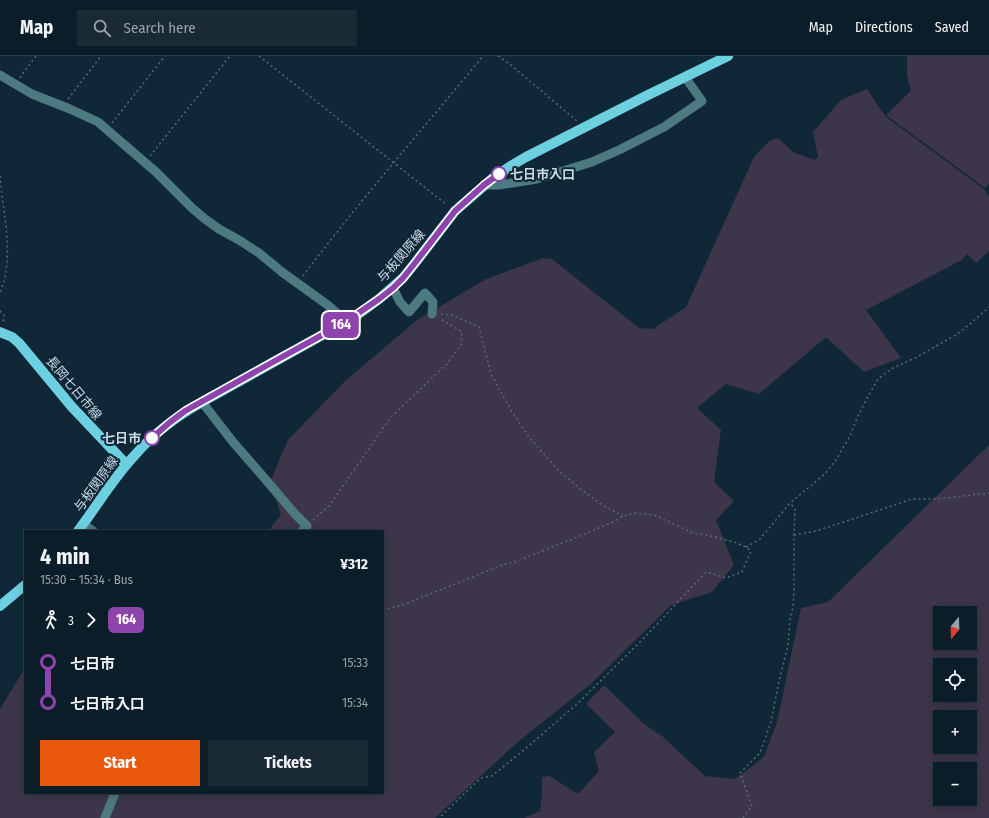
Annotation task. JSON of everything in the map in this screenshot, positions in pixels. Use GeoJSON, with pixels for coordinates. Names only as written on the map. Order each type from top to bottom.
{"type":"FeatureCollection","features":[{"type":"Feature","properties":{"kind":"main road","name":"与板関原線"},"geometry":{"type":"LineString","coordinates":[[81,528],[126,464],[151,438],[185,411],[344,323],[379,299],[393,288],[415,263],[455,211],[484,185],[526,157],[728,56]]}},
{"type":"Feature","properties":{"kind":"main road","name":"長岡七日市線"},"geometry":{"type":"LineString","coordinates":[[1,332],[12,336],[19,343],[72,407],[126,464]]}},
{"type":"Feature","properties":{"kind":"main road"},"geometry":{"type":"LineString","coordinates":[[0,606],[24,585]]}},
{"type":"Feature","properties":{"kind":"street"},"geometry":{"type":"LineString","coordinates":[[0,75],[32,94],[63,105],[98,122],[145,163],[205,220],[259,253],[329,306],[339,315],[344,323]]}},
{"type":"Feature","properties":{"kind":"street"},"geometry":{"type":"LineString","coordinates":[[484,185],[499,185],[537,179],[592,162],[664,127],[702,101],[685,77]]}},
{"type":"Feature","properties":{"kind":"street"},"geometry":{"type":"LineString","coordinates":[[393,288],[400,302],[409,312],[425,293],[433,302],[432,314]]}},
{"type":"Feature","properties":{"kind":"street"},"geometry":{"type":"LineString","coordinates":[[202,402],[232,442],[295,514],[305,528]]}},
{"type":"Feature","properties":{"kind":"street"},"geometry":{"type":"LineString","coordinates":[[105,818],[115,794]]}},
{"type":"Feature","properties":{"kind":"path"},"geometry":{"type":"LineString","coordinates":[[16,85],[36,56]]}},
{"type":"Feature","properties":{"kind":"path"},"geometry":{"type":"LineString","coordinates":[[63,105],[101,56]]}},
{"type":"Feature","properties":{"kind":"path"},"geometry":{"type":"LineString","coordinates":[[107,129],[165,56]]}},
{"type":"Feature","properties":{"kind":"path"},"geometry":{"type":"LineString","coordinates":[[145,163],[230,56]]}},
{"type":"Feature","properties":{"kind":"path"},"geometry":{"type":"LineString","coordinates":[[259,56],[455,211]]}},
{"type":"Feature","properties":{"kind":"path"},"geometry":{"type":"LineString","coordinates":[[298,283],[327,244],[483,56]]}},
{"type":"Feature","properties":{"kind":"path"},"geometry":{"type":"LineString","coordinates":[[498,56],[577,120],[584,128]]}},
{"type":"Feature","properties":{"kind":"path"},"geometry":{"type":"LineString","coordinates":[[0,176],[6,226],[8,263],[0,293]]}},
{"type":"Feature","properties":{"kind":"path"},"geometry":{"type":"LineString","coordinates":[[746,547],[760,539],[790,503],[825,474],[836,460],[850,436],[857,418],[878,379],[891,369],[915,358],[956,335],[989,307]]}},
{"type":"Feature","properties":{"kind":"path"},"geometry":{"type":"LineString","coordinates":[[0,311],[4,316],[1,332]]}},
{"type":"Feature","properties":{"kind":"path"},"geometry":{"type":"LineString","coordinates":[[432,314],[452,315],[479,327],[492,374],[512,412],[529,437],[560,472],[601,504],[623,516]]}},
{"type":"Feature","properties":{"kind":"path"},"geometry":{"type":"LineString","coordinates":[[305,528],[329,506],[391,417],[447,364],[461,345],[462,332],[432,314]]}},
{"type":"Feature","properties":{"kind":"path"},"geometry":{"type":"LineString","coordinates":[[794,535],[816,531],[912,499],[937,499],[989,493]]}},
{"type":"Feature","properties":{"kind":"path"},"geometry":{"type":"LineString","coordinates":[[743,818],[752,806],[740,773],[760,753],[771,722],[788,645],[794,589],[795,509],[790,503]]}},
{"type":"Feature","properties":{"kind":"path"},"geometry":{"type":"LineString","coordinates":[[384,610],[405,604],[505,564],[515,562],[571,540],[623,516],[636,514],[654,515],[693,533],[734,542],[751,551],[742,572],[726,578],[706,572],[642,640],[576,705],[492,776],[481,778],[439,818]]}},
{"type":"Feature","properties":{"kind":"shaded area"},"geometry":{"type":"Polygon","coordinates":[[[907,56],[989,56],[989,184],[985,188],[886,115],[911,91],[907,75],[907,56]]]}},
{"type":"Feature","properties":{"kind":"shaded area"},"geometry":{"type":"Polygon","coordinates":[[[867,89],[885,116],[984,189],[989,196],[989,251],[976,263],[967,254],[962,260],[866,310],[901,358],[864,372],[826,337],[759,394],[726,384],[697,408],[721,430],[714,482],[734,501],[716,520],[734,565],[712,592],[671,605],[593,682],[519,741],[435,818],[0,818],[0,709],[24,670],[24,794],[384,794],[384,530],[269,530],[281,515],[270,482],[288,440],[345,381],[417,320],[486,279],[543,258],[552,259],[639,328],[653,329],[686,307],[754,157],[769,141],[778,138],[793,152],[814,160],[818,157],[813,132],[841,100],[867,89]]]}},
{"type":"Feature","properties":{"kind":"shaded area"},"geometry":{"type":"Polygon","coordinates":[[[989,445],[989,818],[524,818],[540,811],[542,777],[549,776],[578,794],[599,771],[594,752],[615,732],[586,704],[604,685],[644,724],[662,736],[705,776],[735,779],[764,757],[777,722],[801,608],[828,602],[989,445]]]}},
{"type":"Feature","properties":{"kind":"bus line","name":"164"},"geometry":{"type":"LineString","coordinates":[[152,438],[185,411],[353,318],[379,299],[403,278],[455,211],[484,185],[499,174]]}},
{"type":"Feature","properties":{"kind":"place","name":"七日市入口"},"geometry":{"type":"Point","coordinates":[499,174]}},
{"type":"Feature","properties":{"kind":"place","name":"七日市"},"geometry":{"type":"Point","coordinates":[152,438]}}]}
